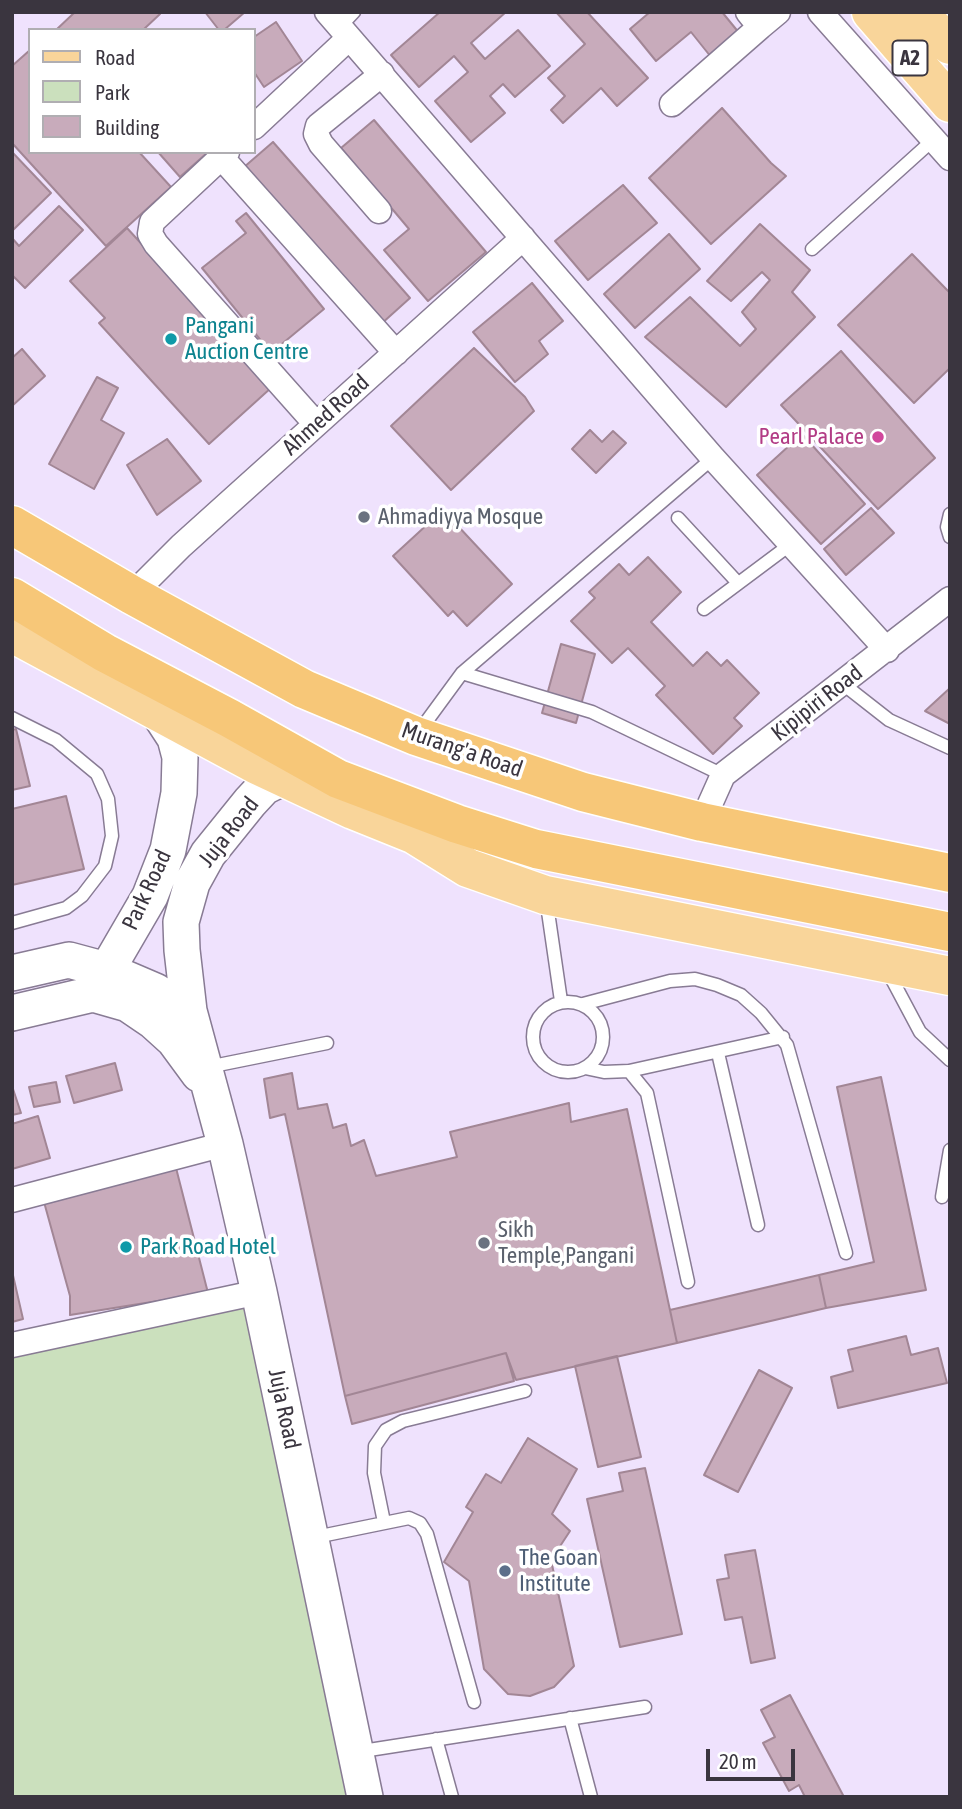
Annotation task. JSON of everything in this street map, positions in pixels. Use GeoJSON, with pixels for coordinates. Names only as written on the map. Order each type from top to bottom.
{"type":"FeatureCollection","features":[{"type":"Feature","properties":{"kind":"highway","name":"Murang'a Road"},"geometry":{"type":"LineString","coordinates":[[12,525],[132,595],[304,689],[416,736],[583,792],[702,822],[950,873]]}},
{"type":"Feature","properties":{"kind":"highway"},"geometry":{"type":"LineString","coordinates":[[12,597],[105,653],[338,779],[356,799],[457,824],[536,849],[950,932]]}},
{"type":"Feature","properties":{"kind":"main road","name":"A2"},"geometry":{"type":"LineString","coordinates":[[871,12],[950,103]]}},
{"type":"Feature","properties":{"kind":"main road"},"geometry":{"type":"LineString","coordinates":[[917,12],[950,45]]}},
{"type":"Feature","properties":{"kind":"main road"},"geometry":{"type":"LineString","coordinates":[[932,12],[950,37]]}},
{"type":"Feature","properties":{"kind":"main road"},"geometry":{"type":"LineString","coordinates":[[12,633],[257,765],[356,799],[468,868],[545,895],[950,976]]}},
{"type":"Feature","properties":{"kind":"main road","name":"Park Road"},"geometry":{"type":"LineString","coordinates":[[99,981],[150,896],[168,850],[174,826],[181,775],[180,757],[175,738],[160,715]]}},
{"type":"Feature","properties":{"kind":"main road","name":"Juja Road"},"geometry":{"type":"LineString","coordinates":[[284,776],[264,787],[208,854],[192,883],[181,922],[182,950],[192,1024],[225,1144],[259,1292],[365,1797]]}},
{"type":"Feature","properties":{"kind":"main road"},"geometry":{"type":"LineString","coordinates":[[12,973],[69,960],[153,1021],[174,1040],[206,1077]]}},
{"type":"Feature","properties":{"kind":"main road"},"geometry":{"type":"LineString","coordinates":[[12,1013],[99,981]]}},
{"type":"Feature","properties":{"kind":"main road","name":"Juja Road"},"geometry":{"type":"LineString","coordinates":[[99,981],[155,991],[172,1002],[192,1024]]}},
{"type":"Feature","properties":{"kind":"street"},"geometry":{"type":"LineString","coordinates":[[820,12],[950,158]]}},
{"type":"Feature","properties":{"kind":"street"},"geometry":{"type":"LineString","coordinates":[[673,104],[762,17]]}},
{"type":"Feature","properties":{"kind":"street"},"geometry":{"type":"LineString","coordinates":[[256,125],[343,22],[382,74],[713,458],[887,650]]}},
{"type":"Feature","properties":{"kind":"street"},"geometry":{"type":"LineString","coordinates":[[379,211],[321,144],[316,134],[318,126],[382,74]]}},
{"type":"Feature","properties":{"kind":"street"},"geometry":{"type":"LineString","coordinates":[[316,424],[150,234],[152,222],[224,155],[396,353]]}},
{"type":"Feature","properties":{"kind":"street","name":"Ahmed Road"},"geometry":{"type":"LineString","coordinates":[[132,595],[181,546],[523,238]]}},
{"type":"Feature","properties":{"kind":"street","name":"Kipipiri Road"},"geometry":{"type":"LineString","coordinates":[[702,822],[723,775],[950,599]]}},
{"type":"Feature","properties":{"kind":"street"},"geometry":{"type":"LineString","coordinates":[[12,1200],[225,1144]]}},
{"type":"Feature","properties":{"kind":"street"},"geometry":{"type":"LineString","coordinates":[[12,1345],[259,1292]]}},
{"type":"Feature","properties":{"kind":"lane"},"geometry":{"type":"LineString","coordinates":[[812,250],[933,139]]}},
{"type":"Feature","properties":{"kind":"lane"},"geometry":{"type":"LineString","coordinates":[[416,736],[462,673],[713,458]]}},
{"type":"Feature","properties":{"kind":"lane"},"geometry":{"type":"LineString","coordinates":[[950,514],[947,527],[950,537]]}},
{"type":"Feature","properties":{"kind":"lane"},"geometry":{"type":"LineString","coordinates":[[678,518],[738,583]]}},
{"type":"Feature","properties":{"kind":"lane"},"geometry":{"type":"LineString","coordinates":[[704,609],[791,544]]}},
{"type":"Feature","properties":{"kind":"lane"},"geometry":{"type":"LineString","coordinates":[[462,673],[592,712],[723,775]]}},
{"type":"Feature","properties":{"kind":"lane"},"geometry":{"type":"LineString","coordinates":[[843,684],[889,720],[950,748]]}},
{"type":"Feature","properties":{"kind":"lane"},"geometry":{"type":"LineString","coordinates":[[12,718],[57,740],[97,774],[108,799],[112,836],[105,866],[82,896],[66,908],[12,923]]}},
{"type":"Feature","properties":{"kind":"lane"},"geometry":{"type":"LineString","coordinates":[[545,895],[561,1001]]}},
{"type":"Feature","properties":{"kind":"lane"},"geometry":{"type":"LineString","coordinates":[[883,963],[920,1032],[950,1060]]}},
{"type":"Feature","properties":{"kind":"lane"},"geometry":{"type":"LineString","coordinates":[[583,1004],[600,1018],[605,1040],[597,1060],[578,1073],[555,1071],[538,1056],[532,1034],[541,1013],[561,1001],[583,1004],[670,981],[695,979],[741,995],[771,1022],[787,1045],[846,1253]]}},
{"type":"Feature","properties":{"kind":"lane"},"geometry":{"type":"LineString","coordinates":[[585,1068],[604,1072],[629,1071],[783,1037]]}},
{"type":"Feature","properties":{"kind":"lane"},"geometry":{"type":"LineString","coordinates":[[206,1077],[327,1043]]}},
{"type":"Feature","properties":{"kind":"lane"},"geometry":{"type":"LineString","coordinates":[[718,1053],[758,1225]]}},
{"type":"Feature","properties":{"kind":"lane"},"geometry":{"type":"LineString","coordinates":[[629,1071],[648,1093],[688,1282]]}},
{"type":"Feature","properties":{"kind":"lane"},"geometry":{"type":"LineString","coordinates":[[942,1197],[950,1150]]}},
{"type":"Feature","properties":{"kind":"lane"},"geometry":{"type":"LineString","coordinates":[[384,1522],[374,1473],[375,1446],[386,1430],[403,1421],[525,1391]]}},
{"type":"Feature","properties":{"kind":"lane"},"geometry":{"type":"LineString","coordinates":[[311,1538],[409,1518],[420,1523],[427,1534],[474,1702]]}},
{"type":"Feature","properties":{"kind":"lane"},"geometry":{"type":"LineString","coordinates":[[356,1752],[645,1707]]}},
{"type":"Feature","properties":{"kind":"lane"},"geometry":{"type":"LineString","coordinates":[[570,1718],[592,1797]]}},
{"type":"Feature","properties":{"kind":"lane"},"geometry":{"type":"LineString","coordinates":[[436,1740],[452,1797]]}},
{"type":"Feature","properties":{"kind":"green space"},"geometry":{"type":"Polygon","coordinates":[[[259,1292],[366,1797],[12,1797],[12,1345],[259,1292]]]}},
{"type":"Feature","properties":{"kind":"building"},"geometry":{"type":"Polygon","coordinates":[[[75,12],[160,14],[145,28],[58,28],[75,12]]]}},
{"type":"Feature","properties":{"kind":"building"},"geometry":{"type":"Polygon","coordinates":[[[205,12],[245,12],[226,28],[217,28],[205,12]]]}},
{"type":"Feature","properties":{"kind":"building"},"geometry":{"type":"Polygon","coordinates":[[[440,12],[506,12],[471,43],[485,59],[518,30],[550,66],[515,97],[503,84],[490,96],[505,113],[471,142],[435,101],[468,72],[454,56],[419,87],[391,55],[440,12]]]}},
{"type":"Feature","properties":{"kind":"building"},"geometry":{"type":"Polygon","coordinates":[[[556,12],[587,12],[648,78],[617,106],[601,88],[563,123],[551,110],[565,96],[548,78],[585,44],[556,12]]]}},
{"type":"Feature","properties":{"kind":"building"},"geometry":{"type":"Polygon","coordinates":[[[650,12],[722,12],[740,34],[711,57],[691,32],[656,61],[630,29],[650,12]]]}},
{"type":"Feature","properties":{"kind":"building"},"geometry":{"type":"Polygon","coordinates":[[[276,22],[302,61],[264,87],[256,75],[256,36],[276,22]]]}},
{"type":"Feature","properties":{"kind":"building"},"geometry":{"type":"Polygon","coordinates":[[[28,52],[28,154],[141,154],[171,187],[106,246],[12,143],[12,66],[28,52]]]}},
{"type":"Feature","properties":{"kind":"building"},"geometry":{"type":"Polygon","coordinates":[[[722,108],[786,176],[711,244],[649,178],[722,108]]]}},
{"type":"Feature","properties":{"kind":"building"},"geometry":{"type":"Polygon","coordinates":[[[374,120],[486,252],[428,301],[384,250],[409,229],[341,148],[374,120]]]}},
{"type":"Feature","properties":{"kind":"building"},"geometry":{"type":"Polygon","coordinates":[[[273,142],[410,298],[380,325],[243,168],[273,142]]]}},
{"type":"Feature","properties":{"kind":"building"},"geometry":{"type":"Polygon","coordinates":[[[12,152],[51,193],[12,231],[12,152]]]}},
{"type":"Feature","properties":{"kind":"building"},"geometry":{"type":"Polygon","coordinates":[[[160,154],[206,154],[180,177],[160,154]]]}},
{"type":"Feature","properties":{"kind":"building"},"geometry":{"type":"Polygon","coordinates":[[[623,185],[657,223],[588,280],[555,241],[623,185]]]}},
{"type":"Feature","properties":{"kind":"building"},"geometry":{"type":"Polygon","coordinates":[[[59,206],[83,230],[25,288],[12,275],[12,238],[19,246],[59,206]]]}},
{"type":"Feature","properties":{"kind":"building"},"geometry":{"type":"Polygon","coordinates":[[[246,213],[324,309],[271,353],[202,268],[246,233],[236,221],[246,213]]]}},
{"type":"Feature","properties":{"kind":"building"},"geometry":{"type":"Polygon","coordinates":[[[760,224],[810,270],[792,292],[815,317],[726,407],[645,337],[690,297],[740,346],[756,329],[742,312],[770,280],[762,272],[731,301],[707,281],[760,224]]]}},
{"type":"Feature","properties":{"kind":"building","name":"Pangani Auction Centre"},"geometry":{"type":"Polygon","coordinates":[[[127,228],[272,387],[209,444],[99,323],[105,318],[70,281],[127,228]]]}},
{"type":"Feature","properties":{"kind":"building"},"geometry":{"type":"Polygon","coordinates":[[[669,234],[700,269],[635,328],[604,294],[669,234]]]}},
{"type":"Feature","properties":{"kind":"building"},"geometry":{"type":"Polygon","coordinates":[[[912,254],[950,293],[950,368],[914,403],[838,325],[912,254]]]}},
{"type":"Feature","properties":{"kind":"building"},"geometry":{"type":"Polygon","coordinates":[[[532,283],[563,321],[539,341],[548,354],[515,382],[473,332],[532,283]]]}},
{"type":"Feature","properties":{"kind":"building"},"geometry":{"type":"Polygon","coordinates":[[[474,348],[525,397],[534,411],[451,490],[391,426],[474,348]]]}},
{"type":"Feature","properties":{"kind":"building"},"geometry":{"type":"Polygon","coordinates":[[[22,349],[45,376],[12,406],[12,358],[22,349]]]}},
{"type":"Feature","properties":{"kind":"building"},"geometry":{"type":"Polygon","coordinates":[[[841,351],[935,458],[878,509],[781,405],[841,351]]]}},
{"type":"Feature","properties":{"kind":"building"},"geometry":{"type":"Polygon","coordinates":[[[97,377],[118,388],[101,420],[124,433],[94,489],[49,464],[97,377]]]}},
{"type":"Feature","properties":{"kind":"building"},"geometry":{"type":"Polygon","coordinates":[[[590,430],[602,442],[613,431],[626,443],[596,473],[572,449],[590,430]]]}},
{"type":"Feature","properties":{"kind":"building"},"geometry":{"type":"Polygon","coordinates":[[[802,434],[865,504],[821,544],[757,475],[802,434]]]}},
{"type":"Feature","properties":{"kind":"building"},"geometry":{"type":"Polygon","coordinates":[[[167,439],[201,481],[157,515],[127,465],[167,439]]]}},
{"type":"Feature","properties":{"kind":"building"},"geometry":{"type":"Polygon","coordinates":[[[871,508],[894,533],[846,575],[824,549],[871,508]]]}},
{"type":"Feature","properties":{"kind":"building"},"geometry":{"type":"Polygon","coordinates":[[[443,510],[512,584],[467,626],[453,611],[448,616],[393,556],[443,510]]]}},
{"type":"Feature","properties":{"kind":"building"},"geometry":{"type":"Polygon","coordinates":[[[648,557],[681,592],[651,622],[693,666],[707,652],[721,666],[727,660],[759,693],[734,718],[742,726],[713,754],[656,695],[665,686],[628,648],[612,663],[571,621],[595,598],[589,592],[619,564],[629,575],[648,557]]]}},
{"type":"Feature","properties":{"kind":"building"},"geometry":{"type":"Polygon","coordinates":[[[561,644],[595,654],[576,723],[542,713],[561,644]]]}},
{"type":"Feature","properties":{"kind":"building"},"geometry":{"type":"Polygon","coordinates":[[[950,688],[950,724],[925,711],[950,688]]]}},
{"type":"Feature","properties":{"kind":"building"},"geometry":{"type":"Polygon","coordinates":[[[16,729],[30,786],[12,790],[12,730],[16,729]]]}},
{"type":"Feature","properties":{"kind":"building"},"geometry":{"type":"Polygon","coordinates":[[[66,796],[84,869],[12,885],[12,809],[66,796]]]}},
{"type":"Feature","properties":{"kind":"building"},"geometry":{"type":"Polygon","coordinates":[[[115,1063],[122,1090],[74,1103],[66,1076],[115,1063]]]}},
{"type":"Feature","properties":{"kind":"building","name":"Sikh Temple,Pangani"},"geometry":{"type":"Polygon","coordinates":[[[292,1073],[298,1109],[327,1104],[333,1128],[346,1124],[351,1146],[364,1140],[376,1176],[457,1157],[450,1132],[569,1103],[571,1122],[627,1109],[677,1343],[516,1380],[506,1353],[345,1396],[285,1114],[270,1118],[264,1079],[292,1073]]]}},
{"type":"Feature","properties":{"kind":"building"},"geometry":{"type":"Polygon","coordinates":[[[881,1077],[926,1290],[826,1308],[819,1275],[874,1262],[837,1087],[881,1077]]]}},
{"type":"Feature","properties":{"kind":"building"},"geometry":{"type":"Polygon","coordinates":[[[56,1082],[60,1102],[34,1107],[29,1087],[56,1082]]]}},
{"type":"Feature","properties":{"kind":"building"},"geometry":{"type":"Polygon","coordinates":[[[12,1086],[21,1113],[12,1115],[12,1086]]]}},
{"type":"Feature","properties":{"kind":"building"},"geometry":{"type":"Polygon","coordinates":[[[38,1116],[50,1158],[12,1169],[12,1124],[38,1116]]]}},
{"type":"Feature","properties":{"kind":"building","name":"Park Road Hotel"},"geometry":{"type":"Polygon","coordinates":[[[175,1164],[208,1293],[70,1315],[70,1296],[44,1202],[175,1164]]]}},
{"type":"Feature","properties":{"kind":"building"},"geometry":{"type":"Polygon","coordinates":[[[12,1271],[23,1319],[12,1322],[12,1271]]]}},
{"type":"Feature","properties":{"kind":"building"},"geometry":{"type":"Polygon","coordinates":[[[819,1275],[826,1308],[677,1343],[670,1310],[819,1275]]]}},
{"type":"Feature","properties":{"kind":"building"},"geometry":{"type":"Polygon","coordinates":[[[906,1336],[911,1355],[938,1348],[947,1383],[838,1408],[831,1377],[853,1371],[848,1350],[906,1336]]]}},
{"type":"Feature","properties":{"kind":"building"},"geometry":{"type":"Polygon","coordinates":[[[506,1353],[514,1381],[352,1424],[345,1396],[506,1353]]]}},
{"type":"Feature","properties":{"kind":"building"},"geometry":{"type":"Polygon","coordinates":[[[617,1356],[641,1457],[598,1467],[575,1366],[617,1356]]]}},
{"type":"Feature","properties":{"kind":"building"},"geometry":{"type":"Polygon","coordinates":[[[759,1370],[792,1388],[738,1492],[704,1475],[759,1370]]]}},
{"type":"Feature","properties":{"kind":"building","name":"The Goan Institute"},"geometry":{"type":"Polygon","coordinates":[[[528,1438],[577,1469],[552,1514],[570,1531],[551,1560],[574,1666],[554,1687],[530,1696],[508,1694],[484,1669],[469,1581],[444,1562],[473,1512],[466,1507],[486,1474],[501,1483],[528,1438]]]}},
{"type":"Feature","properties":{"kind":"building"},"geometry":{"type":"Polygon","coordinates":[[[645,1468],[682,1634],[620,1647],[587,1499],[623,1491],[619,1473],[645,1468]]]}},
{"type":"Feature","properties":{"kind":"building"},"geometry":{"type":"Polygon","coordinates":[[[755,1550],[775,1658],[751,1663],[742,1617],[725,1620],[717,1580],[729,1578],[725,1555],[755,1550]]]}},
{"type":"Feature","properties":{"kind":"building"},"geometry":{"type":"Polygon","coordinates":[[[790,1695],[844,1797],[805,1797],[799,1785],[789,1791],[763,1743],[775,1737],[761,1710],[790,1695]]]}},
{"type":"Feature","properties":{"kind":"place","name":"Pangani Auction Centre"},"geometry":{"type":"Point","coordinates":[171,339]}},
{"type":"Feature","properties":{"kind":"place","name":"Pearl Palace"},"geometry":{"type":"Point","coordinates":[878,437]}},
{"type":"Feature","properties":{"kind":"place","name":"Ahmadiyya Mosque"},"geometry":{"type":"Point","coordinates":[364,517]}},
{"type":"Feature","properties":{"kind":"place","name":"Sikh Temple,Pangani"},"geometry":{"type":"Point","coordinates":[484,1243]}},
{"type":"Feature","properties":{"kind":"place","name":"Park Road Hotel"},"geometry":{"type":"Point","coordinates":[126,1247]}},
{"type":"Feature","properties":{"kind":"place","name":"The Goan Institute"},"geometry":{"type":"Point","coordinates":[505,1571]}}]}
